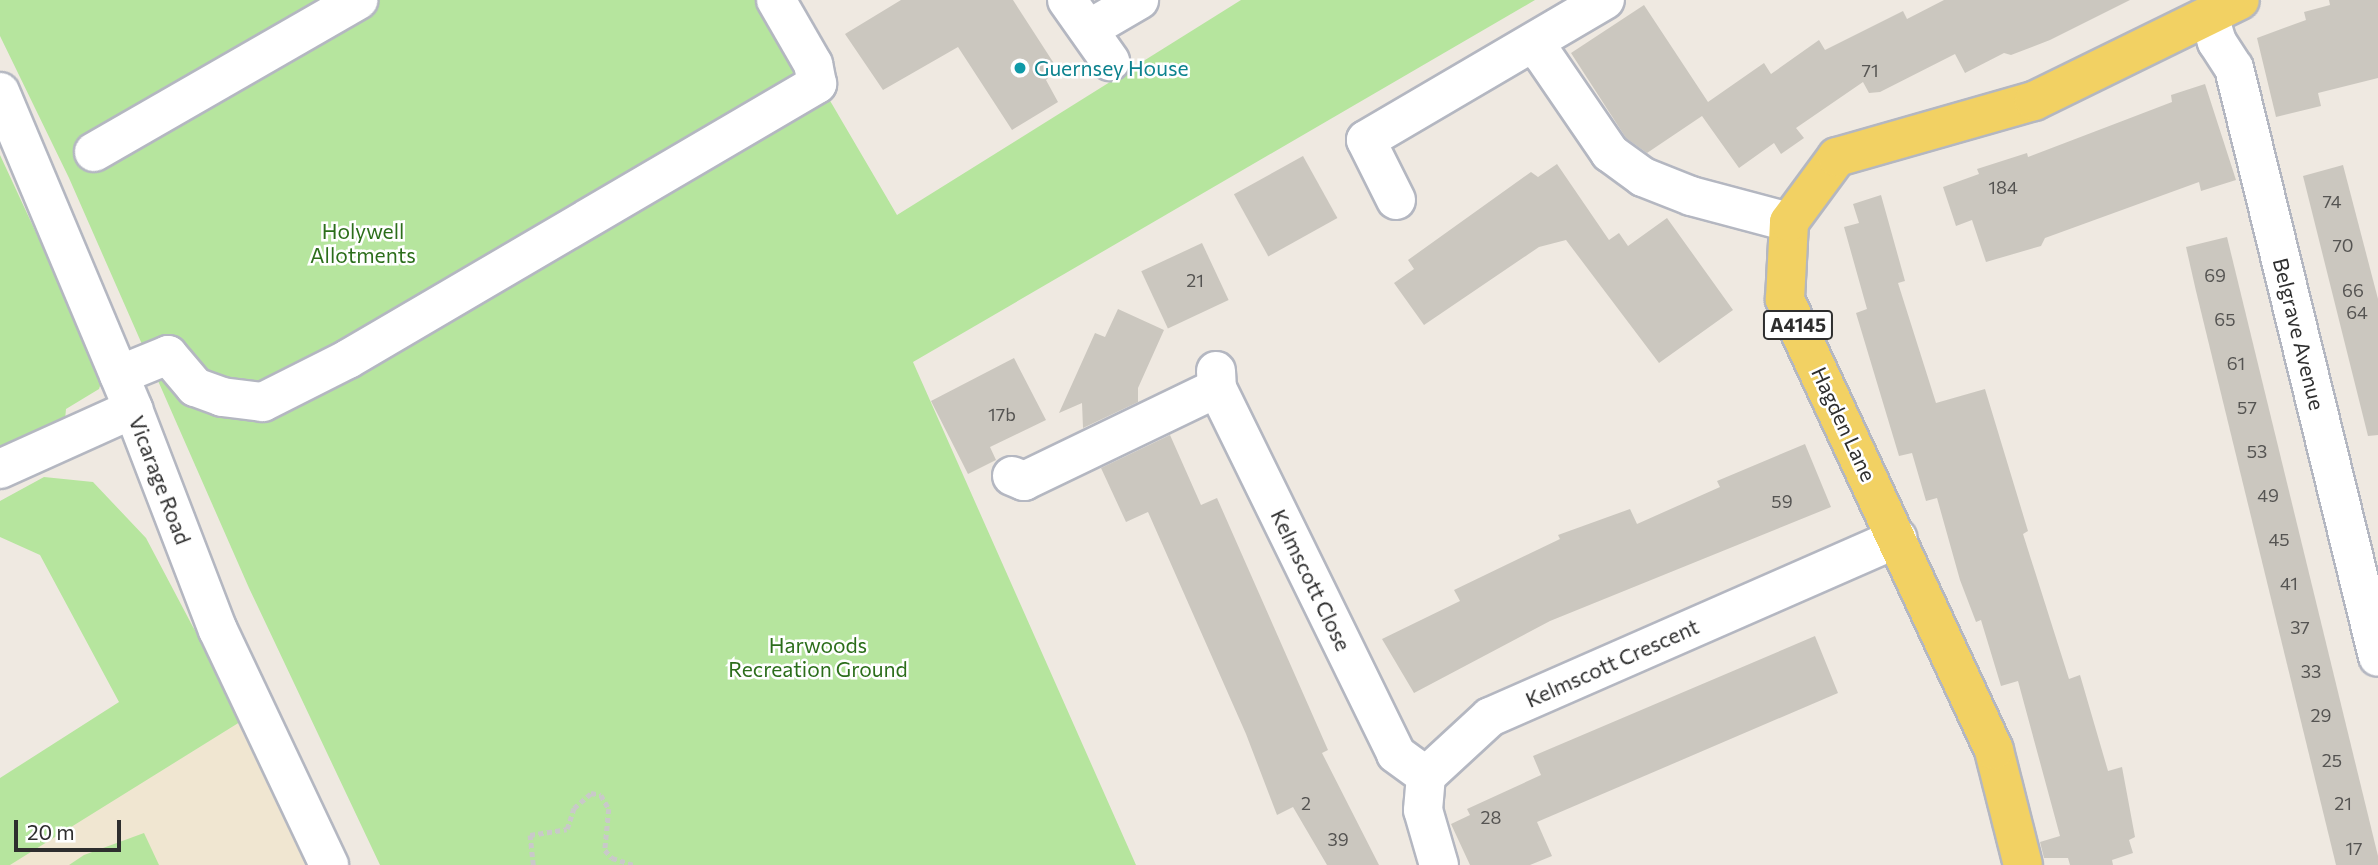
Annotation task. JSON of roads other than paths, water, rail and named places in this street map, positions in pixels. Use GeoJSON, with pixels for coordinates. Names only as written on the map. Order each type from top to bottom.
{"type":"FeatureCollection","features":[{"type":"Feature","properties":{"kind":"main road"},"geometry":{"type":"LineString","coordinates":[[1789,222],[1837,158],[2034,101],[2223,6]]}},
{"type":"Feature","properties":{"kind":"main road","name":"Hagden Lane"},"geometry":{"type":"LineString","coordinates":[[1789,222],[1785,299],[1994,750],[2023,865]]}},
{"type":"Feature","properties":{"kind":"street"},"geometry":{"type":"LineString","coordinates":[[94,152],[358,0]]}},
{"type":"Feature","properties":{"kind":"street"},"geometry":{"type":"LineString","coordinates":[[0,468],[126,392],[168,355],[195,387],[222,397],[263,402],[348,359],[817,85],[813,64],[776,0]]}},
{"type":"Feature","properties":{"kind":"street"},"geometry":{"type":"LineString","coordinates":[[1089,30],[1139,0]]}},
{"type":"Feature","properties":{"kind":"street"},"geometry":{"type":"LineString","coordinates":[[1396,200],[1366,141],[1605,0]]}},
{"type":"Feature","properties":{"kind":"street","name":"Belgrave Avenue"},"geometry":{"type":"LineString","coordinates":[[2223,6],[2217,42],[2234,68],[2378,657]]}},
{"type":"Feature","properties":{"kind":"street"},"geometry":{"type":"LineString","coordinates":[[1539,41],[1543,55],[1610,153],[1643,177],[1691,196],[1789,222]]}},
{"type":"Feature","properties":{"kind":"street","name":"Vicarage Road"},"geometry":{"type":"LineString","coordinates":[[0,92],[126,392],[218,630],[329,865]]}},
{"type":"Feature","properties":{"kind":"street","name":"Kelmscott Close"},"geometry":{"type":"LineString","coordinates":[[1012,476],[1024,481],[1217,379],[1396,754],[1426,776]]}},
{"type":"Feature","properties":{"kind":"street","name":"Kelmscott Crescent"},"geometry":{"type":"LineString","coordinates":[[1426,776],[1490,717],[1897,538]]}},
{"type":"Feature","properties":{"kind":"street"},"geometry":{"type":"LineString","coordinates":[[1426,776],[1423,810],[1439,865]]}},
{"type":"Feature","properties":{"kind":"place","name":"Guernsey House"},"geometry":{"type":"Point","coordinates":[1020,68]}},
{"type":"Feature","properties":{"kind":"park label","name":"Holywell Allotments"},"geometry":{"type":"Point","coordinates":[363,243]}},
{"type":"Feature","properties":{"kind":"park label","name":"Harwoods Recreation Ground"},"geometry":{"type":"Point","coordinates":[818,657]}}]}
